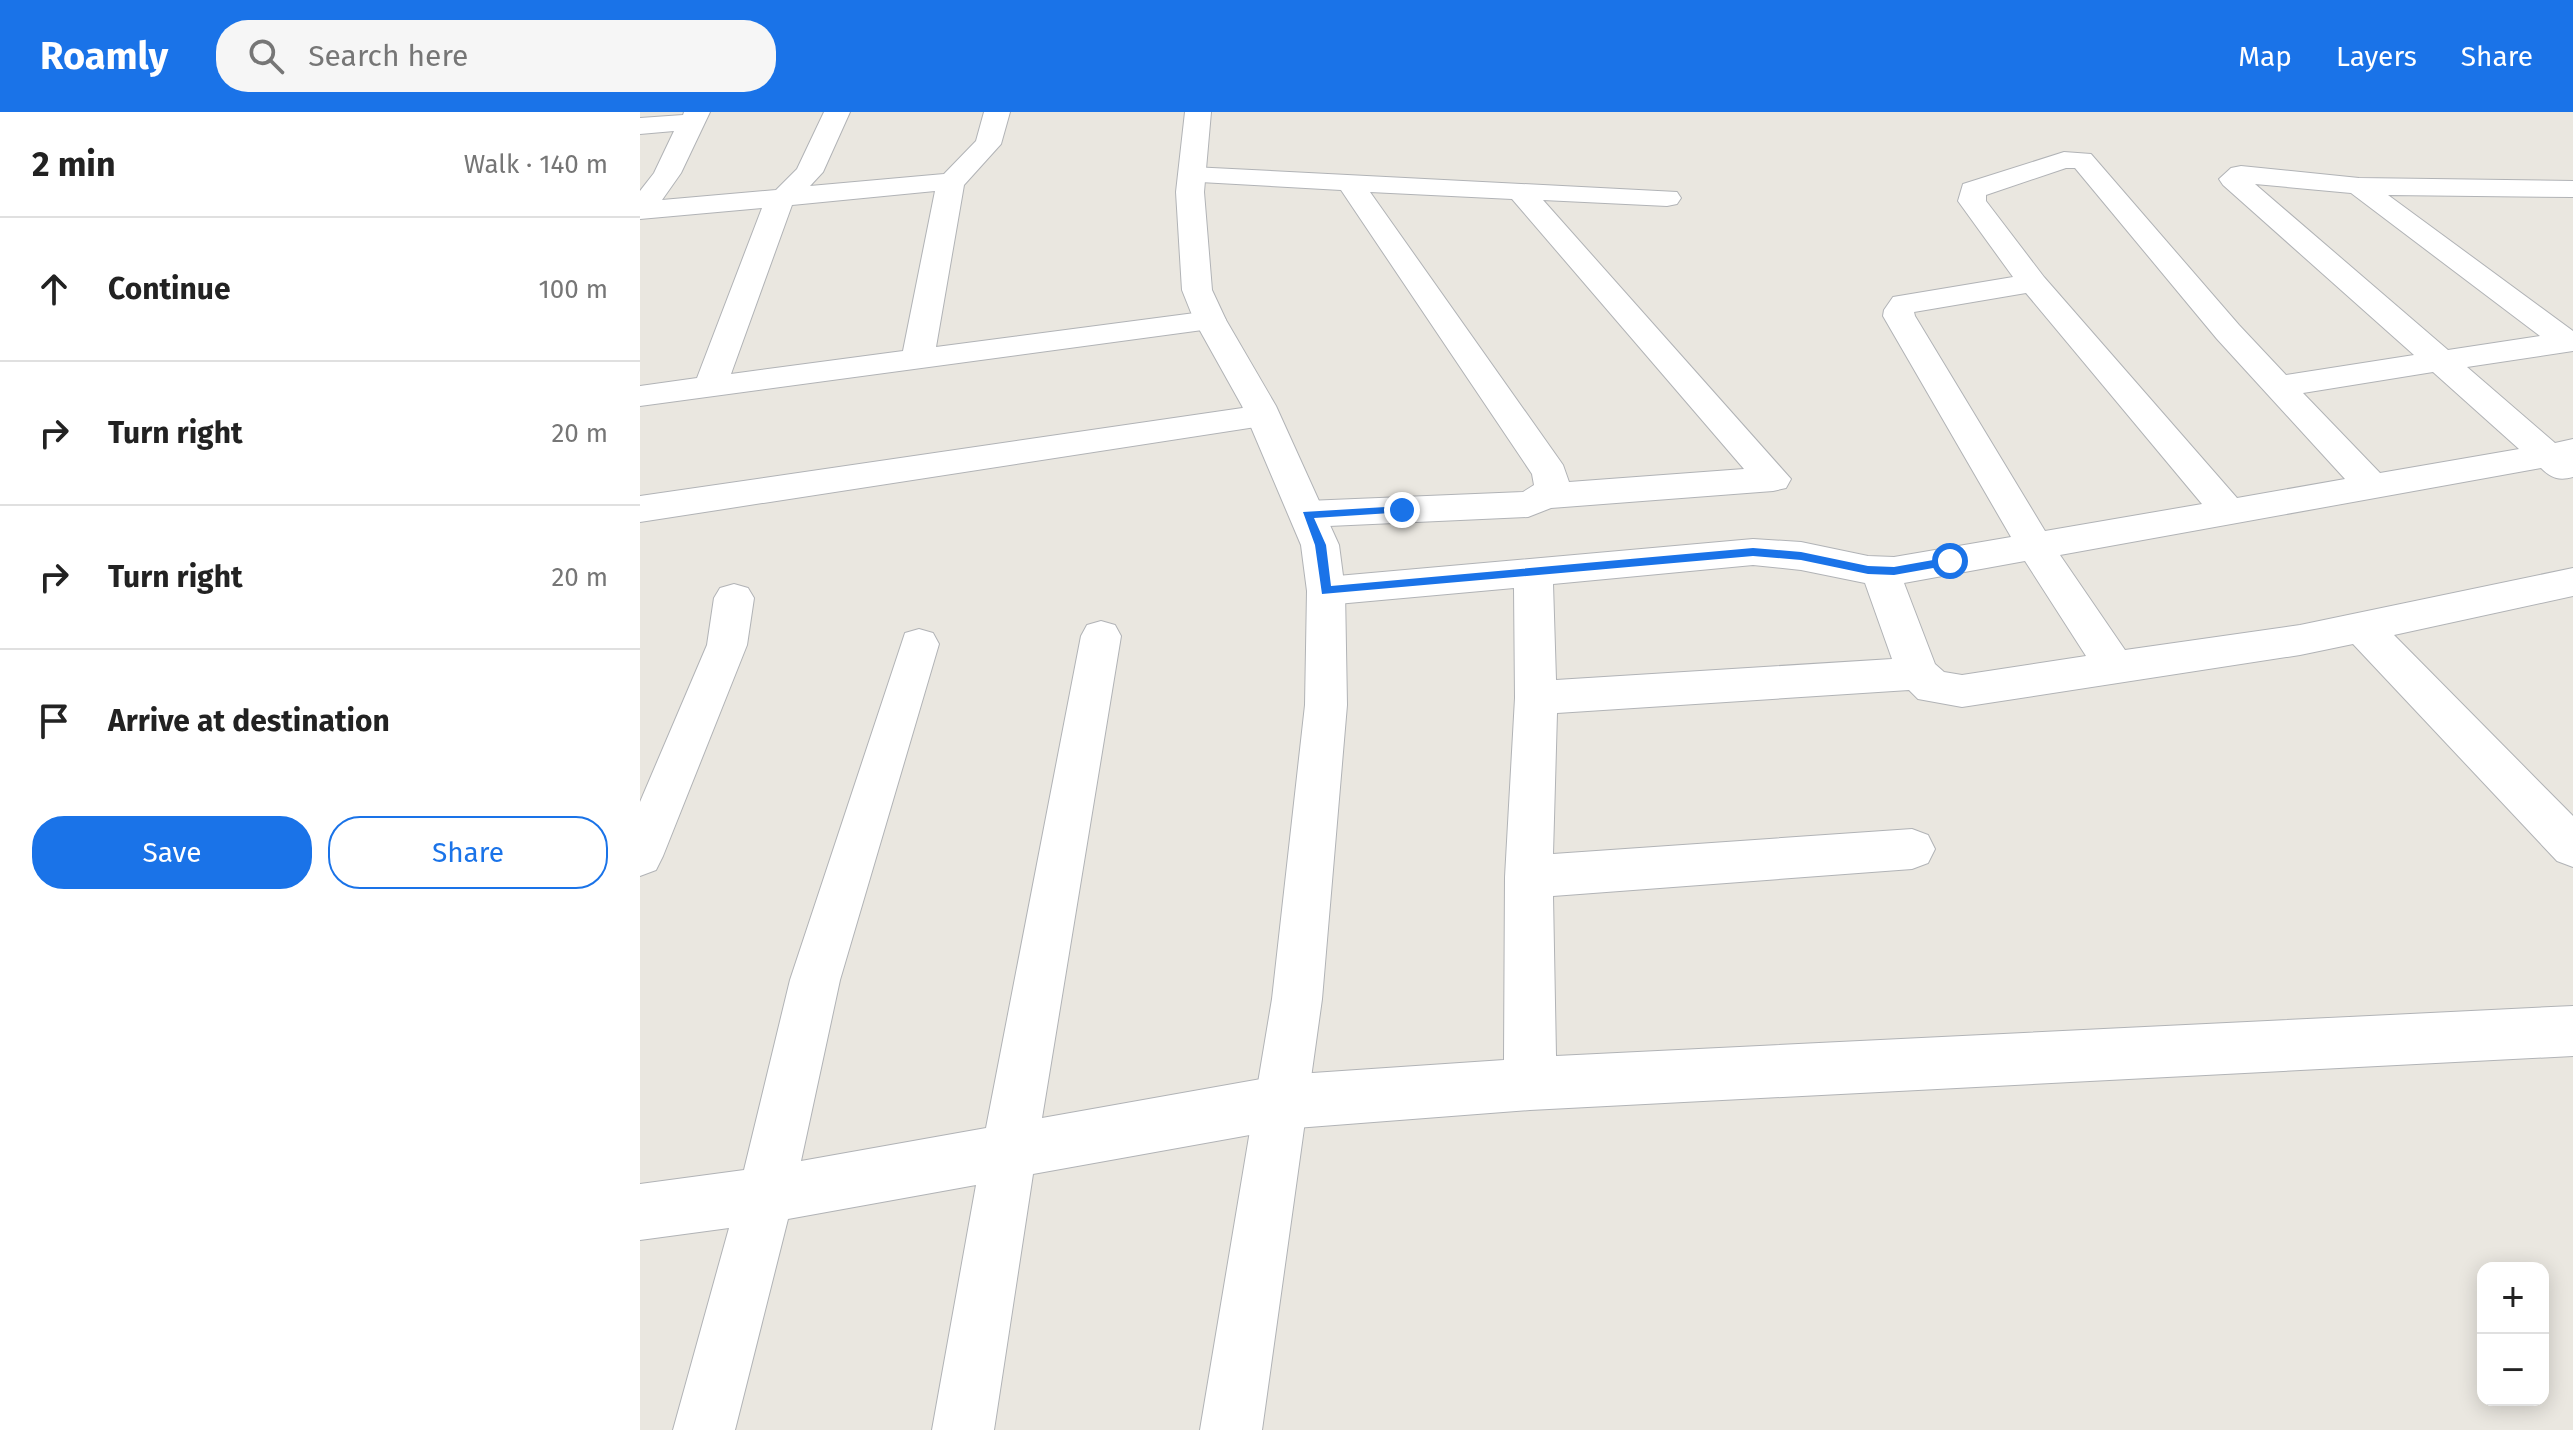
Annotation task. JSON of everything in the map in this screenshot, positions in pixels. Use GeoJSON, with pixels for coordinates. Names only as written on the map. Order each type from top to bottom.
{"type":"FeatureCollection","features":[{"type":"Feature","properties":{"kind":"street"},"geometry":{"type":"LineString","coordinates":[[710,387],[782,196],[809,172],[837,112]]}},
{"type":"Feature","properties":{"kind":"street"},"geometry":{"type":"LineString","coordinates":[[918,359],[952,181],[988,144],[997,112]]}},
{"type":"Feature","properties":{"kind":"street"},"geometry":{"type":"LineString","coordinates":[[1198,112],[1192,175],[1197,290],[1210,320],[1263,416],[1307,514],[1320,545],[1326,591],[1326,705],[1297,999],[1231,1430]]}},
{"type":"Feature","properties":{"kind":"street"},"geometry":{"type":"LineString","coordinates":[[640,209],[672,169],[694,117]]}},
{"type":"Feature","properties":{"kind":"street"},"geometry":{"type":"LineString","coordinates":[[640,126],[694,117]]}},
{"type":"Feature","properties":{"kind":"street"},"geometry":{"type":"LineString","coordinates":[[2228,511],[2033,283],[1972,201],[1973,190],[2064,160],[2082,160],[2228,332],[2372,486]]}},
{"type":"Feature","properties":{"kind":"street"},"geometry":{"type":"LineString","coordinates":[[2565,461],[2438,362],[2233,179],[2241,174],[2359,186],[2573,189]]}},
{"type":"Feature","properties":{"kind":"street"},"geometry":{"type":"LineString","coordinates":[[1192,175],[1667,198]]}},
{"type":"Feature","properties":{"kind":"street"},"geometry":{"type":"LineString","coordinates":[[640,209],[952,181]]}},
{"type":"Feature","properties":{"kind":"street"},"geometry":{"type":"LineString","coordinates":[[1349,182],[1550,473],[1552,486],[1545,496]]}},
{"type":"Feature","properties":{"kind":"street"},"geometry":{"type":"LineString","coordinates":[[2359,186],[2570,341]]}},
{"type":"Feature","properties":{"kind":"street"},"geometry":{"type":"LineString","coordinates":[[1307,514],[1528,504],[1545,496],[1773,479],[1520,191]]}},
{"type":"Feature","properties":{"kind":"street"},"geometry":{"type":"LineString","coordinates":[[2033,283],[1904,304],[1899,316],[2034,545],[2115,668]]}},
{"type":"Feature","properties":{"kind":"street"},"geometry":{"type":"LineString","coordinates":[[640,396],[1210,320]]}},
{"type":"Feature","properties":{"kind":"street"},"geometry":{"type":"LineString","coordinates":[[2279,386],[2570,341]]}},
{"type":"Feature","properties":{"kind":"street"},"geometry":{"type":"LineString","coordinates":[[640,509],[1263,416]]}},
{"type":"Feature","properties":{"kind":"street"},"geometry":{"type":"LineString","coordinates":[[1326,591],[1753,552],[1801,556],[1894,571],[2372,486],[2565,461]]}},
{"type":"Feature","properties":{"kind":"street"},"geometry":{"type":"LineString","coordinates":[[1880,571],[1918,673],[1933,687],[1962,691],[2300,640],[2573,582]]}},
{"type":"Feature","properties":{"kind":"street"},"geometry":{"type":"LineString","coordinates":[[1530,1084],[1529,877],[1536,698],[1533,572]]}},
{"type":"Feature","properties":{"kind":"street"},"geometry":{"type":"LineString","coordinates":[[640,856],[727,645],[734,598]]}},
{"type":"Feature","properties":{"kind":"street"},"geometry":{"type":"LineString","coordinates":[[2361,627],[2573,847]]}},
{"type":"Feature","properties":{"kind":"street"},"geometry":{"type":"LineString","coordinates":[[963,1430],[1009,1151],[1101,636]]}},
{"type":"Feature","properties":{"kind":"street"},"geometry":{"type":"LineString","coordinates":[[704,1430],[766,1195],[815,980],[919,644]]}},
{"type":"Feature","properties":{"kind":"street"},"geometry":{"type":"LineString","coordinates":[[1536,698],[1918,673]]}},
{"type":"Feature","properties":{"kind":"street"},"geometry":{"type":"LineString","coordinates":[[1529,877],[1912,849]]}},
{"type":"Feature","properties":{"kind":"street"},"geometry":{"type":"LineString","coordinates":[[640,1212],[766,1195],[1283,1102],[1530,1084],[2573,1031]]}},
{"type":"Feature","properties":{"kind":"route"},"geometry":{"type":"LineString","coordinates":[[1402,510],[1307,514],[1320,545],[1326,591],[1753,552],[1801,556],[1868,570],[1894,571],[1950,561]]}}]}
